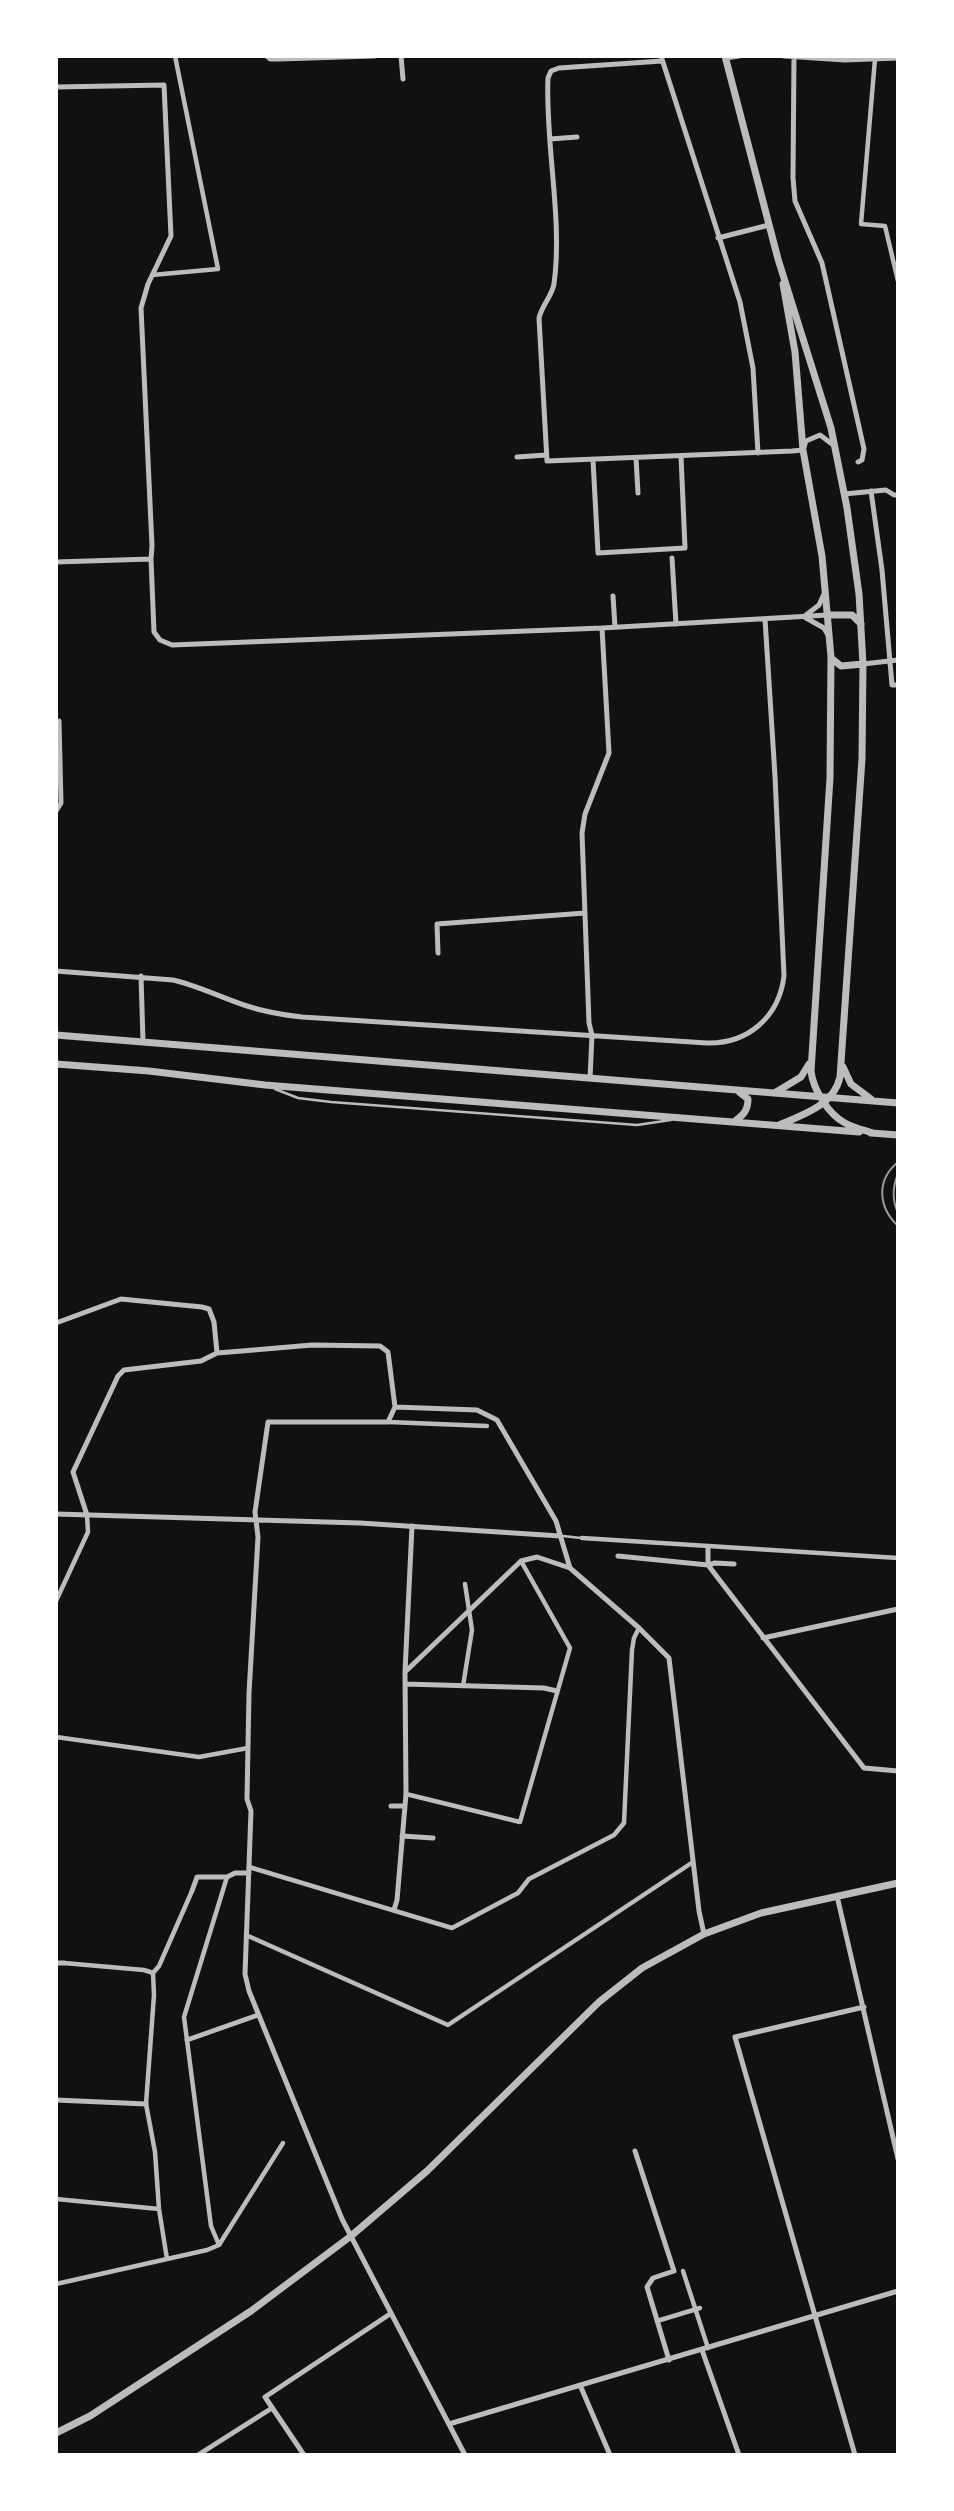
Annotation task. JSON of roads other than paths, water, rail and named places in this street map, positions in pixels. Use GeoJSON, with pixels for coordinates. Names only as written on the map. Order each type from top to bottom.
{"type":"FeatureCollection","features":[{"type":"Feature","properties":{"kind":"street"},"geometry":{"type":"LineString","coordinates":[[152,275],[218,269],[175,56]]}},
{"type":"Feature","properties":{"kind":"street"},"geometry":{"type":"LineString","coordinates":[[267,56],[270,59],[374,56]]}},
{"type":"Feature","properties":{"kind":"street"},"geometry":{"type":"LineString","coordinates":[[401,56],[403,79]]}},
{"type":"Feature","properties":{"kind":"street"},"geometry":{"type":"LineString","coordinates":[[740,56],[725,57],[778,259],[835,446],[862,625],[862,759],[842,1063],[838,1086],[826,1098],[779,1125]]}},
{"type":"Feature","properties":{"kind":"street"},"geometry":{"type":"LineString","coordinates":[[785,56],[898,58]]}},
{"type":"Feature","properties":{"kind":"street"},"geometry":{"type":"LineString","coordinates":[[794,56],[795,201],[822,263],[864,449],[862,460],[858,462]]}},
{"type":"Feature","properties":{"kind":"street"},"geometry":{"type":"LineString","coordinates":[[285,59],[290,66],[294,58]]}},
{"type":"Feature","properties":{"kind":"street"},"geometry":{"type":"LineString","coordinates":[[593,58],[593,66]]}},
{"type":"Feature","properties":{"kind":"street"},"geometry":{"type":"LineString","coordinates":[[547,458],[538,318],[552,290],[556,260],[547,88],[549,74],[559,68],[662,58],[740,302],[752,368],[758,453]]}},
{"type":"Feature","properties":{"kind":"street"},"geometry":{"type":"LineString","coordinates":[[875,59],[861,224],[886,226],[898,281]]}},
{"type":"Feature","properties":{"kind":"street"},"geometry":{"type":"LineString","coordinates":[[56,87],[164,85],[171,236],[152,275],[141,308],[154,632],[160,640],[167,644],[190,645],[339,642],[828,615],[852,615],[862,625]]}},
{"type":"Feature","properties":{"kind":"street"},"geometry":{"type":"LineString","coordinates":[[550,139],[576,137]]}},
{"type":"Feature","properties":{"kind":"street"},"geometry":{"type":"LineString","coordinates":[[718,238],[769,226]]}},
{"type":"Feature","properties":{"kind":"street"},"geometry":{"type":"LineString","coordinates":[[778,259],[795,352],[803,450],[819,534],[831,657],[831,778],[811,1060],[812,1079],[840,1120],[873,1133]]}},
{"type":"Feature","properties":{"kind":"street"},"geometry":{"type":"LineString","coordinates":[[716,264],[725,261]]}},
{"type":"Feature","properties":{"kind":"street"},"geometry":{"type":"LineString","coordinates":[[803,450],[806,442],[820,435],[825,436],[835,446]]}},
{"type":"Feature","properties":{"kind":"street"},"geometry":{"type":"LineString","coordinates":[[517,457],[593,460],[803,450]]}},
{"type":"Feature","properties":{"kind":"street"},"geometry":{"type":"LineString","coordinates":[[593,460],[598,553],[685,548],[681,456]]}},
{"type":"Feature","properties":{"kind":"street"},"geometry":{"type":"LineString","coordinates":[[636,458],[638,493]]}},
{"type":"Feature","properties":{"kind":"street"},"geometry":{"type":"LineString","coordinates":[[844,494],[886,490],[898,495]]}},
{"type":"Feature","properties":{"kind":"street"},"geometry":{"type":"LineString","coordinates":[[872,491],[892,685],[898,685]]}},
{"type":"Feature","properties":{"kind":"street"},"geometry":{"type":"LineString","coordinates":[[672,558],[676,624]]}},
{"type":"Feature","properties":{"kind":"street"},"geometry":{"type":"LineString","coordinates":[[56,562],[150,559]]}},
{"type":"Feature","properties":{"kind":"street"},"geometry":{"type":"LineString","coordinates":[[803,617],[819,605],[825,590]]}},
{"type":"Feature","properties":{"kind":"street"},"geometry":{"type":"LineString","coordinates":[[613,596],[615,627]]}},
{"type":"Feature","properties":{"kind":"street"},"geometry":{"type":"LineString","coordinates":[[803,617],[824,628],[830,637]]}},
{"type":"Feature","properties":{"kind":"street"},"geometry":{"type":"LineString","coordinates":[[56,971],[141,976],[189,984],[275,1014],[722,1042],[745,1037],[767,1017],[780,992],[784,976],[765,619]]}},
{"type":"Feature","properties":{"kind":"street"},"geometry":{"type":"LineString","coordinates":[[590,1078],[592,1035],[589,1023],[582,833],[585,814],[609,753],[602,628]]}},
{"type":"Feature","properties":{"kind":"street"},"geometry":{"type":"LineString","coordinates":[[831,657],[841,666],[898,660]]}},
{"type":"Feature","properties":{"kind":"street"},"geometry":{"type":"LineString","coordinates":[[56,811],[61,803],[58,722]]}},
{"type":"Feature","properties":{"kind":"street"},"geometry":{"type":"LineString","coordinates":[[438,953],[437,923],[585,913]]}},
{"type":"Feature","properties":{"kind":"street"},"geometry":{"type":"LineString","coordinates":[[141,976],[143,1041]]}},
{"type":"Feature","properties":{"kind":"street"},"geometry":{"type":"LineString","coordinates":[[56,1035],[898,1103]]}},
{"type":"Feature","properties":{"kind":"street"},"geometry":{"type":"LineString","coordinates":[[774,1093],[801,1077],[811,1060]]}},
{"type":"Feature","properties":{"kind":"street"},"geometry":{"type":"LineString","coordinates":[[842,1063],[844,1074],[851,1084],[875,1101]]}},
{"type":"Feature","properties":{"kind":"street"},"geometry":{"type":"LineString","coordinates":[[56,1064],[149,1071],[265,1085],[898,1135]]}},
{"type":"Feature","properties":{"kind":"street"},"geometry":{"type":"LineString","coordinates":[[734,1089],[748,1099],[748,1108],[734,1122]]}},
{"type":"Feature","properties":{"kind":"street"},"geometry":{"type":"LineString","coordinates":[[56,1323],[121,1299],[209,1308],[214,1322],[217,1353]]}},
{"type":"Feature","properties":{"kind":"street"},"geometry":{"type":"LineString","coordinates":[[56,1601],[88,1532],[88,1515],[74,1472],[118,1376],[124,1370],[201,1361],[217,1353],[313,1345],[380,1346],[386,1349],[390,1357],[395,1407],[388,1422]]}},
{"type":"Feature","properties":{"kind":"street"},"geometry":{"type":"LineString","coordinates":[[395,1407],[477,1410],[494,1418],[503,1427],[556,1521],[570,1568]]}},
{"type":"Feature","properties":{"kind":"street"},"geometry":{"type":"LineString","coordinates":[[465,2455],[351,2236],[245,1980],[251,1811],[247,1799],[248,1748],[258,1537],[255,1520],[268,1422],[388,1422],[487,1426]]}},
{"type":"Feature","properties":{"kind":"street"},"geometry":{"type":"LineString","coordinates":[[56,1514],[412,1526],[560,1536]]}},
{"type":"Feature","properties":{"kind":"street"},"geometry":{"type":"LineString","coordinates":[[394,1910],[406,1794],[405,1672],[412,1526]]}},
{"type":"Feature","properties":{"kind":"street"},"geometry":{"type":"LineString","coordinates":[[582,1538],[898,1558]]}},
{"type":"Feature","properties":{"kind":"street"},"geometry":{"type":"LineString","coordinates":[[708,1547],[708,1565],[864,1768],[898,1771]]}},
{"type":"Feature","properties":{"kind":"street"},"geometry":{"type":"LineString","coordinates":[[618,1556],[708,1565],[734,1564]]}},
{"type":"Feature","properties":{"kind":"street"},"geometry":{"type":"LineString","coordinates":[[405,1672],[521,1561],[537,1558],[570,1568],[639,1628],[666,1653],[670,1664],[704,1934]]}},
{"type":"Feature","properties":{"kind":"street"},"geometry":{"type":"LineString","coordinates":[[406,1794],[520,1822],[570,1648],[521,1561]]}},
{"type":"Feature","properties":{"kind":"street"},"geometry":{"type":"LineString","coordinates":[[463,1686],[472,1630],[465,1584]]}},
{"type":"Feature","properties":{"kind":"street"},"geometry":{"type":"LineString","coordinates":[[763,1638],[898,1609]]}},
{"type":"Feature","properties":{"kind":"street"},"geometry":{"type":"LineString","coordinates":[[167,2259],[159,2208],[155,2151],[146,2104],[154,1995],[153,1973],[159,1966],[197,1877],[227,1877],[249,1870],[452,1928],[518,1893],[529,1879],[621,1829],[624,1815],[632,1650],[639,1628]]}},
{"type":"Feature","properties":{"kind":"street"},"geometry":{"type":"LineString","coordinates":[[405,1684],[544,1688],[557,1691]]}},
{"type":"Feature","properties":{"kind":"street"},"geometry":{"type":"LineString","coordinates":[[56,1737],[200,1757],[248,1748]]}},
{"type":"Feature","properties":{"kind":"street"},"geometry":{"type":"LineString","coordinates":[[391,1806],[405,1806]]}},
{"type":"Feature","properties":{"kind":"street"},"geometry":{"type":"LineString","coordinates":[[402,1836],[433,1838]]}},
{"type":"Feature","properties":{"kind":"street"},"geometry":{"type":"LineString","coordinates":[[246,1935],[448,2025],[693,1862]]}},
{"type":"Feature","properties":{"kind":"street"},"geometry":{"type":"LineString","coordinates":[[219,2245],[211,2226],[184,2013],[227,1877]]}},
{"type":"Feature","properties":{"kind":"street"},"geometry":{"type":"LineString","coordinates":[[56,2433],[90,2416],[251,2311],[351,2236],[427,2171],[614,1989],[654,1960],[704,1934],[761,1913],[898,1884]]}},
{"type":"Feature","properties":{"kind":"street"},"geometry":{"type":"LineString","coordinates":[[837,1896],[898,2159]]}},
{"type":"Feature","properties":{"kind":"street"},"geometry":{"type":"LineString","coordinates":[[56,1963],[153,1973]]}},
{"type":"Feature","properties":{"kind":"street"},"geometry":{"type":"LineString","coordinates":[[855,2455],[735,2037],[864,2007]]}},
{"type":"Feature","properties":{"kind":"street"},"geometry":{"type":"LineString","coordinates":[[187,2040],[258,2015]]}},
{"type":"Feature","properties":{"kind":"street"},"geometry":{"type":"LineString","coordinates":[[56,2099],[146,2104]]}},
{"type":"Feature","properties":{"kind":"street"},"geometry":{"type":"LineString","coordinates":[[56,2284],[219,2245],[283,2143]]}},
{"type":"Feature","properties":{"kind":"street"},"geometry":{"type":"LineString","coordinates":[[635,2151],[674,2271],[657,2276],[648,2284],[669,2360]]}},
{"type":"Feature","properties":{"kind":"street"},"geometry":{"type":"LineString","coordinates":[[56,2199],[159,2208]]}},
{"type":"Feature","properties":{"kind":"street"},"geometry":{"type":"LineString","coordinates":[[683,2271],[698,2308],[705,2349],[739,2455]]}},
{"type":"Feature","properties":{"kind":"street"},"geometry":{"type":"LineString","coordinates":[[449,2424],[898,2291]]}},
{"type":"Feature","properties":{"kind":"street"},"geometry":{"type":"LineString","coordinates":[[657,2322],[698,2308]]}},
{"type":"Feature","properties":{"kind":"street"},"geometry":{"type":"LineString","coordinates":[[304,2455],[264,2397],[390,2314]]}},
{"type":"Feature","properties":{"kind":"street"},"geometry":{"type":"LineString","coordinates":[[580,2385],[610,2455]]}},
{"type":"Feature","properties":{"kind":"street"},"geometry":{"type":"LineString","coordinates":[[198,2455],[272,2408]]}},
{"type":"Feature","properties":{"kind":"lane"},"geometry":{"type":"LineString","coordinates":[[560,1536],[582,1538]]}},
{"type":"Feature","properties":{"kind":"tram line"},"geometry":{"type":"LineString","coordinates":[[898,1162],[886,1177],[882,1194],[886,1211],[898,1226]]}},
{"type":"Feature","properties":{"kind":"tram line"},"geometry":{"type":"LineString","coordinates":[[898,1174],[894,1194],[898,1213]]}}]}
